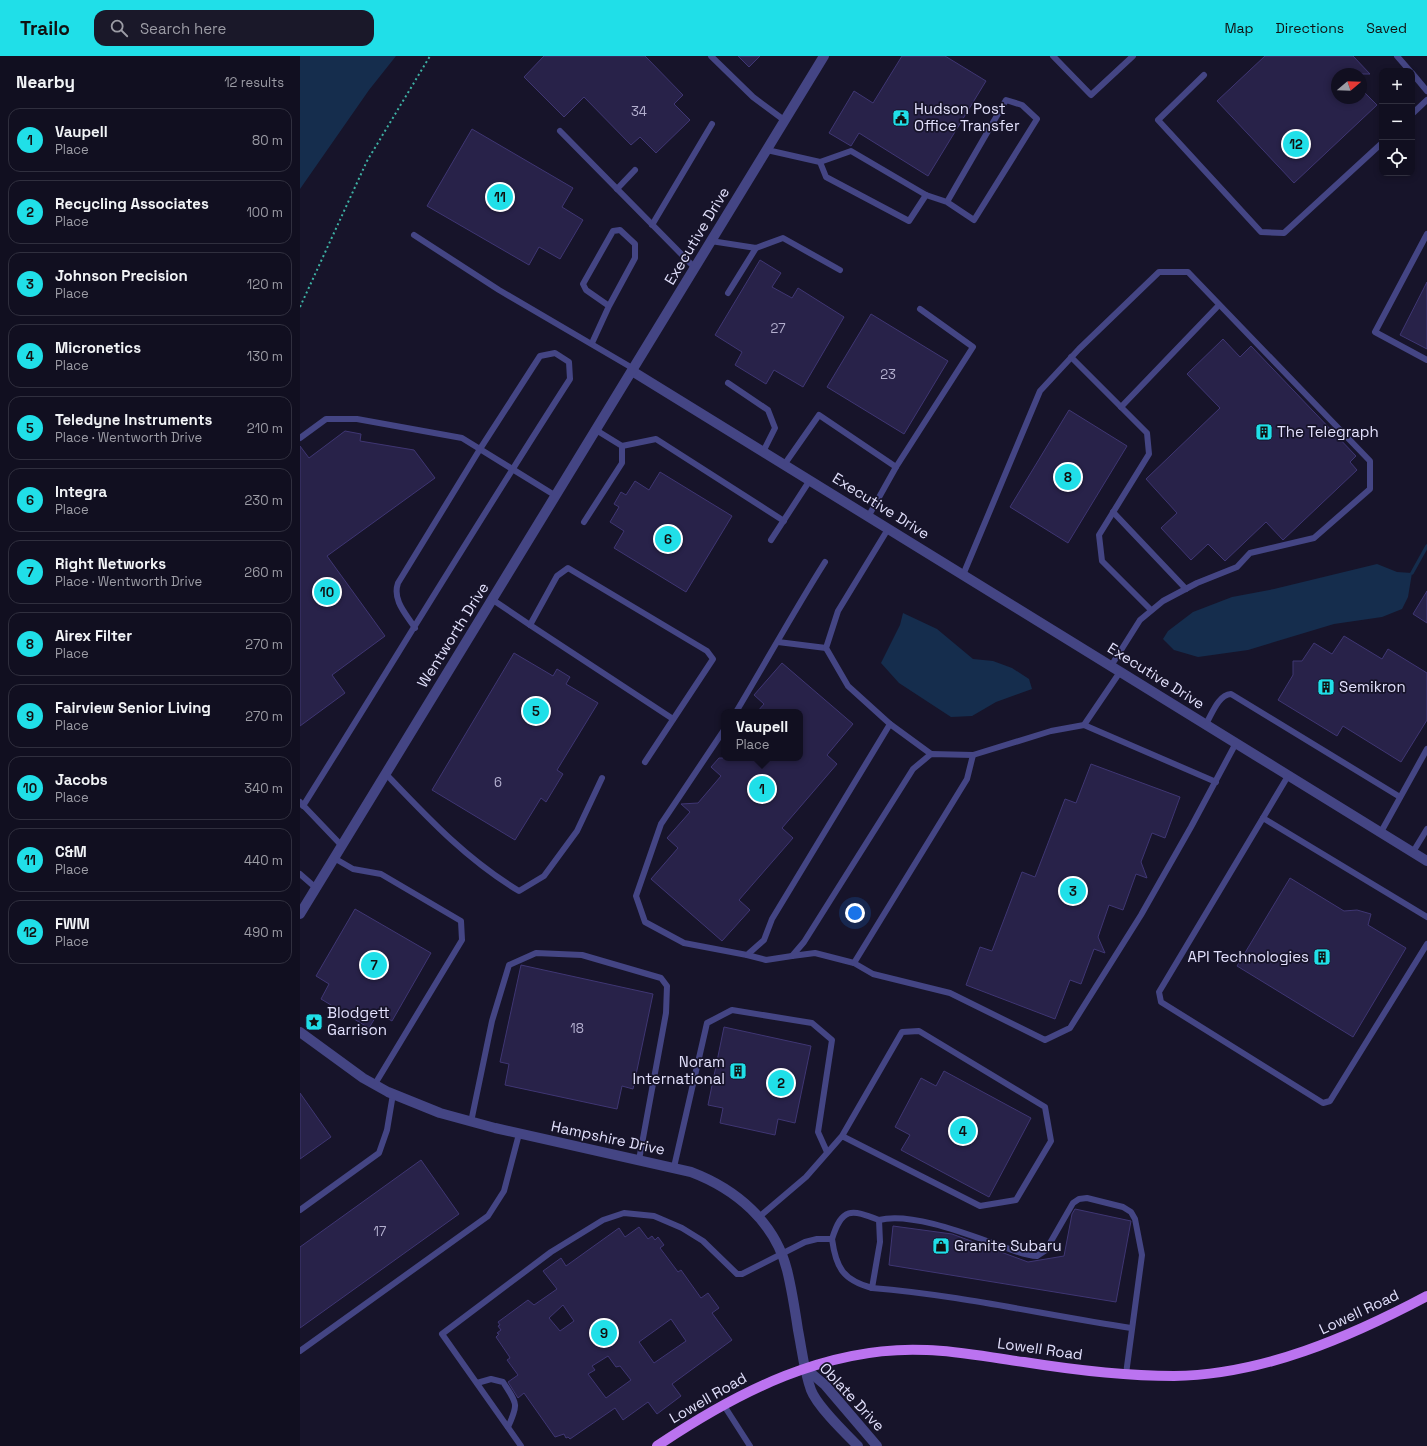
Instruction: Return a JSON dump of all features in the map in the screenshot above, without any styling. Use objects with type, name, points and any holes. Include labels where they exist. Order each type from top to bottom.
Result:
[{"type":"main road","name":"Lowell Road","points":[[657,1446],[723,1404],[766,1382],[805,1368],[842,1359],[891,1350],[926,1350],[955,1352],[1087,1371],[1175,1376],[1212,1372],[1290,1356],[1350,1335],[1427,1296]]},
{"type":"street","name":"Executive Drive","points":[[824,56],[633,370],[868,517],[1427,861]]},
{"type":"street","name":"Wentworth Drive","points":[[300,914],[633,370]]},
{"type":"street","name":"Hampshire Drive","points":[[301,1034],[375,1084],[393,1094],[434,1111],[518,1134],[674,1167],[699,1175],[736,1196],[760,1217],[776,1241],[782,1255],[792,1290],[805,1368]]},
{"type":"street","name":"Oblate Drive","points":[[805,1368],[812,1392],[858,1446]]},
{"type":"street","name":"Oblate Drive","points":[[805,1368],[825,1385],[876,1446]]},
{"type":"lane","points":[[712,56],[753,97],[784,120]]},
{"type":"lane","points":[[1053,56],[1091,95],[1133,56]]},
{"type":"lane","points":[[1397,56],[1407,68]]},
{"type":"lane","points":[[1204,75],[1158,120],[1261,232],[1284,233],[1379,146]]},
{"type":"lane","points":[[1415,77],[1427,91]]},
{"type":"lane","points":[[767,150],[820,162],[850,151],[926,195],[947,202],[974,220],[1037,119],[1022,105],[1006,100],[947,202]]},
{"type":"lane","points":[[1415,111],[1427,100]]},
{"type":"lane","points":[[652,225],[712,124]]},
{"type":"lane","points":[[560,131],[695,268]]},
{"type":"lane","points":[[820,162],[826,177],[909,221],[926,195]]},
{"type":"lane","points":[[617,188],[635,170]]},
{"type":"lane","points":[[592,343],[609,306],[635,258],[635,244],[620,230],[613,231],[583,284],[586,290],[609,306]]},
{"type":"lane","points":[[1427,234],[1375,332],[1427,360]]},
{"type":"lane","points":[[414,235],[499,290],[592,343],[633,370]]},
{"type":"lane","points":[[711,241],[756,248],[782,238],[840,270]]},
{"type":"lane","points":[[728,293],[756,248]]},
{"type":"lane","points":[[963,575],[1040,391],[1072,357],[1160,272],[1188,272],[1370,461],[1370,489],[1314,538],[1250,553],[1237,567],[1186,588],[1162,601],[1140,620],[1084,725]]},
{"type":"lane","points":[[1121,407],[1219,305]]},
{"type":"lane","points":[[868,517],[896,467],[973,347],[920,310]]},
{"type":"lane","points":[[342,846],[301,804],[415,628],[512,468],[570,379],[569,362],[555,353],[540,356],[480,449],[398,583],[396,590],[398,601],[415,628]]},
{"type":"lane","points":[[1072,357],[1147,433],[1149,454],[1099,535],[1102,561],[1152,610]]},
{"type":"lane","points":[[728,383],[768,410],[775,428],[763,452]]},
{"type":"lane","points":[[784,465],[819,415],[896,467]]},
{"type":"lane","points":[[300,438],[326,419],[357,419],[462,438],[556,496]]},
{"type":"lane","points":[[596,430],[622,446],[656,439],[784,521]]},
{"type":"lane","points":[[584,522],[622,463],[622,446]]},
{"type":"lane","points":[[771,540],[810,480]]},
{"type":"lane","points":[[1113,512],[1186,588]]},
{"type":"lane","points":[[888,529],[838,611],[826,648],[848,686],[890,724],[931,754],[973,755],[1051,731],[1084,725],[1216,782]]},
{"type":"lane","points":[[738,709],[778,642],[788,621],[825,562]]},
{"type":"lane","points":[[530,625],[557,576],[568,568],[708,650],[713,659],[645,762]]},
{"type":"lane","points":[[493,600],[673,719]]},
{"type":"lane","points":[[778,642],[826,648]]},
{"type":"lane","points":[[1206,724],[1220,699],[1225,695],[1230,694],[1400,797]]},
{"type":"lane","points":[[747,954],[764,940],[772,919],[890,724]]},
{"type":"lane","points":[[721,734],[661,824],[636,896],[645,922],[684,943],[747,954],[766,960],[815,953],[854,963],[873,974],[950,993],[1044,1040],[1070,1028],[1141,915],[1216,782],[1236,743]]},
{"type":"lane","points":[[1381,832],[1427,749]]},
{"type":"lane","points":[[792,956],[804,942],[912,769],[931,754]]},
{"type":"lane","points":[[854,963],[966,779],[973,755]]},
{"type":"lane","points":[[386,774],[453,843],[496,877],[519,891],[544,876],[554,863],[577,831],[602,778]]},
{"type":"lane","points":[[1288,776],[1158,992],[1161,1002],[1323,1103],[1330,1102],[1427,944]]},
{"type":"lane","points":[[1263,818],[1427,917]]},
{"type":"lane","points":[[1413,852],[1427,829]]},
{"type":"lane","points":[[334,858],[354,869],[381,874],[461,921],[462,940],[375,1084]]},
{"type":"lane","points":[[300,874],[316,888]]},
{"type":"lane","points":[[471,1122],[492,1021],[509,965],[536,953],[582,955],[661,978],[667,986],[666,1013],[639,1160]]},
{"type":"lane","points":[[674,1167],[707,1023],[732,1010],[812,1023],[832,1040],[818,1132],[827,1152]]},
{"type":"lane","points":[[760,1217],[806,1177],[842,1136],[902,1032],[919,1031],[1045,1107],[1051,1140],[1016,1200],[980,1206],[842,1136]]},
{"type":"lane","points":[[300,1210],[379,1153],[387,1130],[393,1094]]},
{"type":"lane","points":[[300,1351],[488,1216],[504,1191],[518,1134]]},
{"type":"lane","points":[[1126,1374],[1142,1255],[1135,1219],[1130,1212],[1123,1208],[1087,1198],[1079,1199],[1073,1203],[1046,1250],[1037,1256],[1026,1255],[952,1230],[907,1218],[894,1217],[879,1220],[853,1211],[847,1213],[835,1229],[832,1239],[834,1255],[846,1278],[856,1283],[872,1288],[919,1291],[1060,1317],[1131,1328]]},
{"type":"lane","points":[[521,1446],[442,1334],[551,1252],[614,1215],[636,1213],[667,1221],[703,1241],[737,1274],[742,1274],[805,1242],[817,1239],[832,1239]]},
{"type":"lane","points":[[872,1288],[880,1242],[879,1220]]},
{"type":"lane","points":[[477,1383],[490,1380],[503,1382],[516,1401],[516,1410],[508,1428]]},
{"type":"lane","points":[[723,1404],[750,1446]]},
{"type":"path","points":[[300,307],[367,161],[430,56]]},
{"type":"water","points":[[300,56],[396,56],[369,90],[300,189]]},
{"type":"water","points":[[1377,564],[1397,572],[1412,573],[1408,597],[1402,609],[1382,617],[1334,624],[1248,650],[1198,657],[1174,650],[1163,639],[1168,631],[1193,612],[1232,597],[1274,589]]},
{"type":"water","points":[[903,613],[937,629],[973,659],[993,661],[1012,668],[1029,679],[1032,689],[996,702],[972,716],[951,717],[899,683],[881,663],[900,625]]},
{"type":"building","points":[[544,56],[645,56],[683,95],[674,104],[690,120],[656,153],[640,137],[631,145],[584,97],[564,117],[524,77]]},
{"type":"building","points":[[738,56],[760,56],[749,67]]},
{"type":"building","name":"Hudson Post Office Transfer","points":[[902,56],[945,56],[986,81],[928,176],[859,133],[851,146],[829,133],[854,91],[873,103]]},
{"type":"building","points":[[1265,56],[1353,56],[1364,68],[1331,68],[1331,104],[1367,104],[1367,95],[1377,105],[1294,183],[1217,101]]},
{"type":"building","points":[[472,129],[573,188],[562,207],[583,220],[560,259],[539,247],[529,265],[427,206]]},
{"type":"building","points":[[760,260],[781,273],[772,287],[792,298],[798,288],[844,317],[803,387],[774,370],[766,384],[735,365],[742,352],[715,335]]},
{"type":"building","points":[[1427,282],[1427,349],[1400,335]]},
{"type":"building","points":[[871,314],[948,361],[904,434],[827,387]]},
{"type":"building","name":"The Telegraph","points":[[1223,339],[1240,357],[1251,346],[1356,456],[1350,462],[1357,470],[1283,540],[1266,522],[1225,561],[1208,544],[1191,560],[1161,528],[1177,513],[1146,479],[1220,408],[1187,374]]},
{"type":"building","points":[[1069,410],[1127,446],[1068,543],[1010,507]]},
{"type":"building","points":[[345,431],[361,434],[360,441],[414,450],[435,478],[327,556],[385,636],[332,675],[345,693],[300,726],[300,446],[309,458]]},
{"type":"building","points":[[660,472],[732,516],[686,592],[614,548],[624,531],[610,522],[619,507],[614,504],[621,492],[626,495],[635,481],[649,490]]},
{"type":"building","points":[[1427,591],[1427,623],[1413,614]]},
{"type":"building","points":[[1344,636],[1382,659],[1388,649],[1427,673],[1427,720],[1401,762],[1343,726],[1337,736],[1278,700],[1293,675],[1293,661],[1302,661],[1314,643],[1332,654]]},
{"type":"building","points":[[514,653],[553,676],[557,669],[570,677],[566,684],[598,703],[557,770],[563,774],[546,802],[541,798],[515,840],[432,790]]},
{"type":"building","points":[[782,663],[853,724],[827,755],[837,764],[782,828],[793,838],[739,900],[750,910],[722,941],[651,879],[678,848],[667,838],[690,812],[681,804],[698,803],[721,776],[711,767],[719,758],[721,758],[721,761],[803,761],[803,709],[760,709],[764,704],[754,695]]},
{"type":"building","points":[[1091,764],[1180,797],[1165,838],[1152,833],[1141,862],[1147,878],[1136,874],[1123,910],[1109,905],[1098,937],[1105,953],[1094,949],[1081,984],[1070,980],[1055,1019],[966,985],[980,947],[992,951],[1022,872],[1035,877],[1065,799],[1076,803]]},
{"type":"building","name":"API Technologies","points":[[1290,878],[1344,911],[1357,910],[1371,914],[1368,925],[1406,948],[1353,1037],[1237,966]]},
{"type":"building","points":[[355,909],[431,953],[392,1021],[378,1013],[369,1028],[321,999],[329,984],[316,976]]},
{"type":"building","points":[[521,965],[653,994],[633,1089],[622,1086],[617,1109],[505,1085],[509,1064],[500,1062]]},
{"type":"building","points":[[724,1027],[811,1046],[795,1123],[778,1119],[775,1135],[720,1123],[723,1108],[708,1105]]},
{"type":"building","points":[[944,1071],[1031,1118],[989,1197],[901,1150],[910,1135],[895,1127],[921,1078],[936,1086]]},
{"type":"building","points":[[300,1093],[331,1137],[300,1159]]},
{"type":"building","points":[[421,1160],[459,1214],[300,1328],[300,1247]]},
{"type":"building","name":"Granite Subaru","points":[[1075,1209],[1131,1221],[1116,1302],[889,1265],[893,1226],[952,1234],[1028,1262],[1064,1256],[1072,1214]]},
{"type":"building","points":[[639,1227],[648,1239],[652,1236],[655,1240],[658,1237],[664,1245],[660,1248],[678,1272],[681,1270],[701,1298],[708,1293],[719,1308],[712,1313],[732,1340],[672,1384],[681,1396],[657,1414],[648,1402],[623,1420],[615,1408],[570,1439],[568,1437],[566,1438],[564,1434],[555,1437],[524,1393],[518,1398],[508,1382],[518,1375],[507,1360],[510,1358],[496,1337],[499,1334],[497,1333],[501,1330],[498,1326],[500,1325],[498,1322],[528,1300],[534,1305],[557,1289],[543,1271],[561,1258],[566,1266],[619,1228],[625,1237]],"holes":[[[563,1305],[574,1321],[560,1331],[549,1318]],[[671,1319],[686,1341],[654,1363],[639,1342]],[[608,1356],[616,1367],[620,1366],[631,1380],[606,1398],[588,1374],[595,1370],[592,1366]]]},
{"type":"waterway","points":[[1412,573],[1427,546]]},
{"type":"place","name":"Hudson Post Office Transfer","points":[[901,118]]},
{"type":"place","name":"FWM","points":[[1296,144]]},
{"type":"place","name":"C&M","points":[[500,197]]},
{"type":"place","name":"The Telegraph","points":[[1264,432]]},
{"type":"place","name":"Airex Filter","points":[[1068,477]]},
{"type":"place","name":"Integra","points":[[668,539]]},
{"type":"place","name":"Jacobs","points":[[327,592]]},
{"type":"place","name":"Semikron","points":[[1326,687]]},
{"type":"place","name":"Teledyne Instruments","points":[[536,711]]},
{"type":"place","name":"Vaupell","points":[[762,789]]},
{"type":"place","name":"Johnson Precision","points":[[1073,891]]},
{"type":"place","name":"API Technologies","points":[[1322,957]]},
{"type":"place","name":"Right Networks","points":[[374,965]]},
{"type":"place","name":"Blodgett Garrison","points":[[314,1022]]},
{"type":"place","name":"Noram International","points":[[738,1071]]},
{"type":"place","name":"Recycling Associates","points":[[781,1083]]},
{"type":"place","name":"Micronetics","points":[[963,1131]]},
{"type":"place","name":"Granite Subaru","points":[[941,1246]]},
{"type":"place","name":"Fairview Senior Living","points":[[604,1333]]}]
